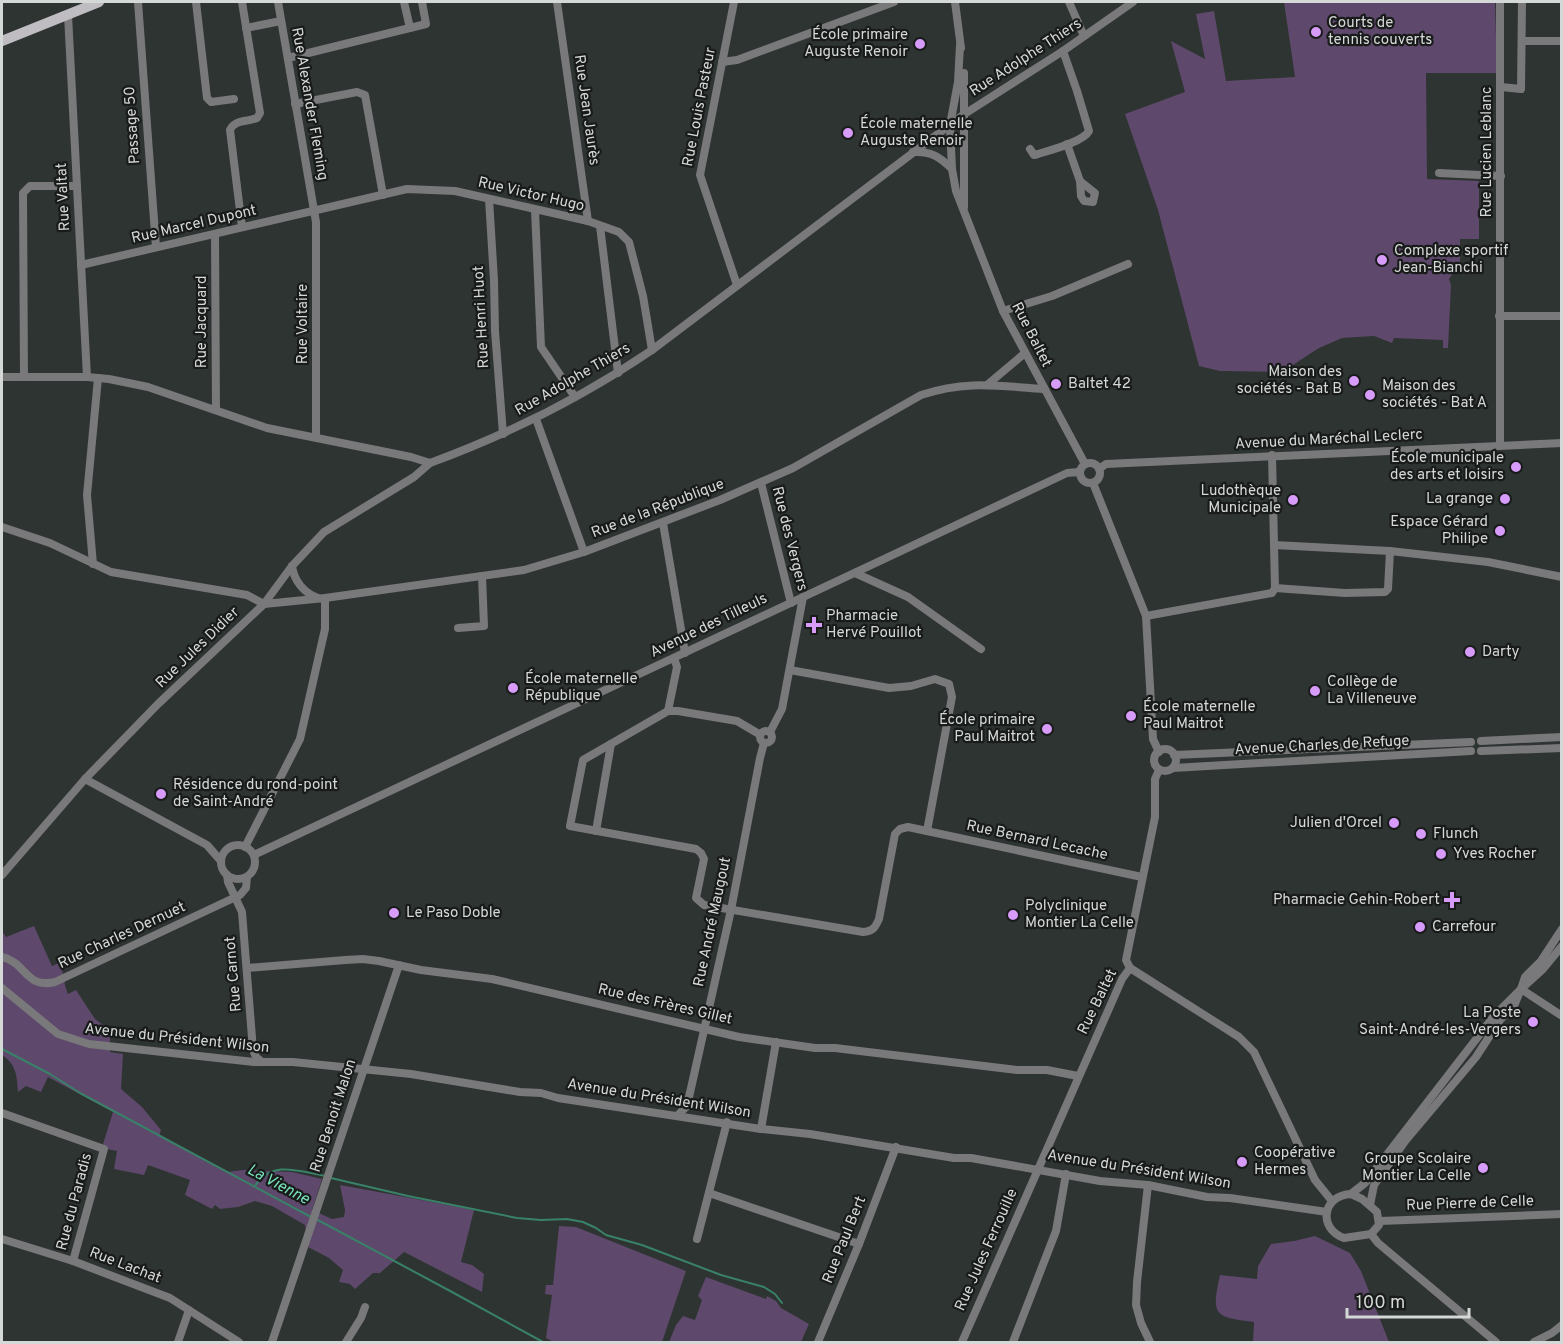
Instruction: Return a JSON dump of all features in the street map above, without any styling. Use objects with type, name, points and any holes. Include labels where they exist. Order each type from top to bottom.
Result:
[{"type":"main road","points":[[2,41],[99,2]]},
{"type":"street","name":"Passage 50","points":[[138,2],[156,247]]},
{"type":"street","points":[[196,2],[207,98],[212,102],[234,99]]},
{"type":"street","points":[[242,2],[260,113],[257,118],[232,125],[230,130],[242,227]]},
{"type":"street","name":"Rue Alexander Fleming","points":[[278,2],[314,210]]},
{"type":"street","points":[[404,2],[410,28]]},
{"type":"street","points":[[288,58],[426,24],[422,2]]},
{"type":"street","name":"Rue Jean Jaurès","points":[[557,2],[588,221]]},
{"type":"street","name":"Rue Louis Pasteur","points":[[734,2],[700,174],[737,285]]},
{"type":"street","points":[[722,62],[737,60],[894,2]]},
{"type":"street","points":[[955,2],[960,45]]},
{"type":"street","points":[[1069,2],[1084,36]]},
{"type":"street","name":"Rue Adolphe Thiers","points":[[430,463],[536,419],[618,373],[652,350],[963,115],[1063,51],[1133,2]]},
{"type":"street","name":"Rue Lucien Leblanc","points":[[1500,2],[1500,446]]},
{"type":"street","points":[[1501,87],[1521,89],[1522,2]]},
{"type":"street","name":"Rue Valtat","points":[[68,15],[87,377]]},
{"type":"street","points":[[246,28],[281,21]]},
{"type":"street","points":[[1522,41],[1562,41]]},
{"type":"street","name":"Rue Baltet","points":[[960,45],[964,79],[964,214]]},
{"type":"street","name":"Rue Baltet","points":[[960,45],[958,82],[950,125],[952,169],[956,191],[1003,311],[1082,468]]},
{"type":"street","points":[[1030,149],[1034,155],[1038,154],[1087,136],[1089,131],[1063,51]]},
{"type":"street","points":[[295,104],[357,92],[365,94],[383,195]]},
{"type":"street","points":[[1067,144],[1080,182]]},
{"type":"street","points":[[913,152],[924,151],[935,154],[952,169]]},
{"type":"street","points":[[1438,173],[1501,176]]},
{"type":"street","points":[[24,377],[23,194],[30,186],[77,186]]},
{"type":"street","name":"Rue Victor Hugo","points":[[314,210],[407,189],[430,189],[455,191],[588,221],[619,232],[629,242],[643,297],[652,350]]},
{"type":"street","name":"Rue Henri Huot","points":[[489,199],[503,434]]},
{"type":"street","name":"Rue Marcel Dupont","points":[[81,265],[314,210]]},
{"type":"street","name":"Rue Voltaire","points":[[314,210],[316,222],[316,437]]},
{"type":"street","points":[[535,210],[541,347],[575,397]]},
{"type":"street","points":[[600,226],[618,373]]},
{"type":"street","name":"Rue Jacquard","points":[[215,234],[216,410]]},
{"type":"street","points":[[1003,311],[1052,296],[1128,264]]},
{"type":"street","points":[[1499,316],[1562,316]]},
{"type":"street","points":[[987,385],[1025,353]]},
{"type":"street","points":[[2,377],[87,377],[148,387],[267,428],[411,457],[430,463]]},
{"type":"street","points":[[93,564],[87,495],[98,378]]},
{"type":"street","name":"Rue de la République","points":[[264,604],[524,570],[584,552],[663,523],[760,483],[793,468],[921,395],[940,388],[969,384],[1044,389]]},
{"type":"street","points":[[536,419],[584,552]]},
{"type":"street","name":"Avenue du Maréchal Leclerc","points":[[1082,468],[1094,464],[1102,466],[1272,455],[1562,443]]},
{"type":"street","points":[[1146,616],[1272,593],[1275,588],[1272,455]]},
{"type":"street","name":"Rue Jules Didier","points":[[2,875],[86,779],[159,703],[264,604],[292,566],[324,532],[414,477],[430,463]]},
{"type":"street","points":[[1093,483],[1100,476],[1102,466]]},
{"type":"street","points":[[1082,468],[1083,481],[1093,483]]},
{"type":"street","name":"Avenue des Tilleuls","points":[[254,855],[308,831],[339,813],[399,785],[436,771],[474,750],[1082,468]]},
{"type":"street","name":"Rue des Vergers","points":[[760,483],[791,603]]},
{"type":"street","points":[[1093,483],[1146,616],[1153,739],[1159,752]]},
{"type":"street","points":[[663,523],[685,653]]},
{"type":"street","points":[[2,527],[50,543],[111,572],[246,595],[264,604]]},
{"type":"street","points":[[1274,545],[1390,551],[1488,562],[1562,577]]},
{"type":"street","points":[[1275,588],[1345,593],[1385,592],[1388,589],[1390,551]]},
{"type":"street","points":[[245,847],[300,739],[325,629],[321,598],[306,591],[294,577],[292,566]]},
{"type":"street","points":[[855,573],[908,597],[981,649]]},
{"type":"street","points":[[458,628],[484,626],[482,576]]},
{"type":"street","points":[[759,734],[760,741],[764,743],[771,740],[770,732],[782,709],[803,597]]},
{"type":"street","points":[[668,711],[677,667],[674,658]]},
{"type":"street","points":[[790,670],[889,688],[911,686],[935,679],[949,684],[951,697],[927,831]]},
{"type":"street","points":[[731,910],[704,905],[696,898],[704,859],[696,849],[570,826],[583,760],[668,711],[737,722],[759,734]]},
{"type":"street","points":[[759,734],[764,730],[770,732]]},
{"type":"street","name":"Avenue Charles de Refuge","points":[[1173,768],[1476,746],[1562,737]]},
{"type":"street","name":"Rue André Maugout","points":[[687,1106],[731,910],[764,743]]},
{"type":"street","points":[[596,831],[611,744]]},
{"type":"street","name":"Avenue Charles de Refuge","points":[[1174,755],[1476,746],[1562,748]]},
{"type":"street","points":[[1166,750],[1174,755],[1176,762],[1173,768],[1167,771],[1159,770],[1154,761],[1159,752],[1166,750]]},
{"type":"street","name":"Rue Baltet","points":[[1038,1168],[1122,979],[1130,968],[1126,960],[1155,817],[1155,779],[1159,770]]},
{"type":"street","points":[[86,779],[207,845],[221,861]]},
{"type":"street","name":"Rue Bernard Lecache","points":[[731,910],[863,932],[871,931],[876,927],[879,919],[895,834],[900,829],[908,827],[1142,877]]},
{"type":"street","points":[[207,845],[245,847],[254,855],[255,868],[247,877],[239,880],[227,875],[222,869],[221,861],[224,853],[230,847]]},
{"type":"street","name":"Rue Carnot","points":[[227,875],[242,912],[253,1050]]},
{"type":"street","points":[[236,898],[244,892],[247,877]]},
{"type":"street","name":"Rue Charles Dernuet","points":[[2,957],[12,961],[35,982],[44,985],[55,982],[236,898]]},
{"type":"street","points":[[1370,1205],[1374,1185],[1407,1140],[1476,1057],[1500,1020],[1517,1001],[1525,977],[1541,961],[1562,929]]},
{"type":"street","points":[[1351,1194],[1365,1183],[1494,1016],[1546,966],[1562,946]]},
{"type":"street","name":"Rue des Frères Gillet","points":[[247,968],[363,959],[422,970],[492,979],[739,1037],[815,1048],[836,1048],[938,1059],[1017,1070],[1047,1070],[1078,1076]]},
{"type":"street","name":"Rue Benoit Malon","points":[[272,1342],[399,965]]},
{"type":"street","points":[[1130,968],[1239,1037],[1254,1052],[1315,1180],[1332,1201]]},
{"type":"street","name":"Avenue du Président Wilson","points":[[2,988],[53,1031],[69,1039],[89,1044],[246,1061],[299,1063],[428,1076],[761,1129],[810,1134],[930,1154],[1038,1168],[1100,1181],[1148,1185],[1207,1197],[1230,1198],[1327,1212]]},
{"type":"street","points":[[1521,989],[1562,1016]]},
{"type":"street","points":[[761,1129],[776,1042]]},
{"type":"street","points":[[246,1061],[253,1054],[253,1050]]},
{"type":"street","points":[[253,1050],[256,1057],[263,1062]]},
{"type":"street","points":[[677,1116],[687,1106],[694,1118]]},
{"type":"street","name":"Rue du Paradis","points":[[2,1113],[104,1149],[73,1261]]},
{"type":"street","points":[[697,1239],[727,1122]]},
{"type":"street","name":"Rue Paul Bert","points":[[818,1342],[896,1147]]},
{"type":"street","name":"Rue Jules Ferrouille","points":[[962,1342],[1038,1168]]},
{"type":"street","points":[[1013,1342],[1056,1231],[1066,1174]]},
{"type":"street","points":[[1148,1185],[1136,1305],[1150,1342]]},
{"type":"street","points":[[709,1193],[859,1244]]},
{"type":"street","points":[[1351,1194],[1377,1212],[1380,1221],[1377,1229],[1371,1234],[1348,1238],[1339,1236],[1334,1233],[1328,1223],[1327,1212],[1332,1201],[1351,1194]]},
{"type":"street","name":"Rue Pierre de Celle","points":[[1380,1221],[1562,1214]]},
{"type":"street","points":[[1371,1234],[1378,1243],[1496,1342]]},
{"type":"street","name":"Rue Lachat","points":[[2,1239],[73,1261],[170,1298],[239,1342]]},
{"type":"street","points":[[346,1342],[365,1307]]},
{"type":"street","points":[[178,1342],[189,1310]]},
{"type":"street","points":[[1534,1342],[1552,1333],[1562,1324]]},
{"type":"shaded area","points":[[1284,2],[1495,2],[1497,73],[1426,73],[1427,179],[1479,181],[1479,239],[1460,239],[1460,262],[1449,279],[1451,285],[1448,348],[1443,348],[1443,340],[1394,338],[1392,343],[1374,336],[1342,338],[1319,348],[1282,372],[1220,371],[1199,366],[1158,210],[1125,114],[1185,92],[1171,41],[1205,59],[1196,14],[1214,11],[1226,81],[1295,77]]},
{"type":"shaded area","points":[[34,926],[52,966],[59,963],[68,994],[76,990],[95,1019],[110,1030],[110,1052],[123,1054],[121,1089],[142,1107],[161,1130],[159,1136],[227,1172],[243,1170],[292,1172],[322,1179],[312,1210],[332,1219],[344,1217],[345,1210],[340,1185],[474,1210],[461,1262],[472,1265],[484,1274],[482,1292],[404,1252],[380,1273],[373,1273],[355,1289],[350,1284],[339,1282],[343,1270],[329,1258],[308,1247],[305,1225],[272,1206],[255,1201],[238,1207],[220,1209],[215,1205],[212,1209],[185,1195],[190,1180],[148,1165],[144,1175],[114,1169],[117,1151],[107,1149],[103,1144],[113,1112],[48,1077],[41,1092],[26,1086],[18,1092],[15,1071],[2,1055],[2,931],[6,937]]},
{"type":"shaded area","points":[[559,1226],[576,1227],[686,1271],[662,1342],[554,1342],[546,1338],[552,1295],[545,1294],[546,1285],[553,1285]]},
{"type":"shaded area","points":[[1315,1236],[1350,1253],[1361,1271],[1389,1342],[1253,1342],[1254,1322],[1223,1316],[1219,1312],[1216,1299],[1220,1275],[1257,1279],[1258,1266],[1271,1244]]},
{"type":"shaded area","points":[[706,1277],[766,1299],[767,1296],[776,1301],[781,1308],[809,1324],[801,1342],[669,1342],[676,1325],[683,1316],[695,1320],[702,1300],[698,1296]]},
{"type":"waterway","name":"La Vienne","points":[[2,1049],[311,1217]]},
{"type":"waterway","points":[[255,1186],[270,1172],[279,1170],[297,1170],[326,1176]]},
{"type":"waterway","points":[[331,1178],[517,1218],[567,1219],[583,1222],[606,1235],[642,1245],[721,1275],[764,1287],[775,1294],[782,1303]]},
{"type":"waterway","name":"La Vienne","points":[[316,1219],[543,1342]]},
{"type":"place","name":"Courts de tennis couverts","points":[[1316,32]]},
{"type":"place","name":"École primaire Auguste Renoir","points":[[920,44]]},
{"type":"place","name":"École maternelle Auguste Renoir","points":[[848,133]]},
{"type":"place","name":"Complexe sportif Jean-Bianchi","points":[[1382,260]]},
{"type":"place","name":"Maison des sociétés - Bat B","points":[[1354,381]]},
{"type":"place","name":"Baltet 42","points":[[1056,384]]},
{"type":"place","name":"Maison des sociétés - Bat A","points":[[1370,395]]},
{"type":"place","name":"École municipale des arts et loisirs","points":[[1516,467]]},
{"type":"place","name":"La grange","points":[[1505,499]]},
{"type":"place","name":"Ludothèque Municipale","points":[[1293,500]]},
{"type":"place","name":"Espace Gérard Philipe","points":[[1500,531]]},
{"type":"place","name":"Pharmacie Hervé Pouillot","points":[[814,625]]},
{"type":"place","name":"Darty","points":[[1470,652]]},
{"type":"place","name":"École maternelle République","points":[[513,688]]},
{"type":"place","name":"Collège de La Villeneuve","points":[[1315,691]]},
{"type":"place","name":"École maternelle Paul Maitrot","points":[[1131,716]]},
{"type":"place","name":"École primaire Paul Maitrot","points":[[1047,729]]},
{"type":"place","name":"Résidence du rond-point de Saint-André","points":[[161,794]]},
{"type":"place","name":"Julien d'Orcel","points":[[1394,823]]},
{"type":"place","name":"Flunch","points":[[1421,834]]},
{"type":"place","name":"Yves Rocher","points":[[1441,854]]},
{"type":"place","name":"Pharmacie Gehin-Robert","points":[[1452,900]]},
{"type":"place","name":"Le Paso Doble","points":[[394,913]]},
{"type":"place","name":"Polyclinique Montier La Celle","points":[[1013,915]]},
{"type":"place","name":"Carrefour","points":[[1420,927]]},
{"type":"place","name":"La Poste Saint-André-les-Vergers","points":[[1533,1022]]},
{"type":"place","name":"Coopérative Hermes","points":[[1242,1162]]},
{"type":"place","name":"Groupe Scolaire Montier La Celle","points":[[1483,1168]]}]
